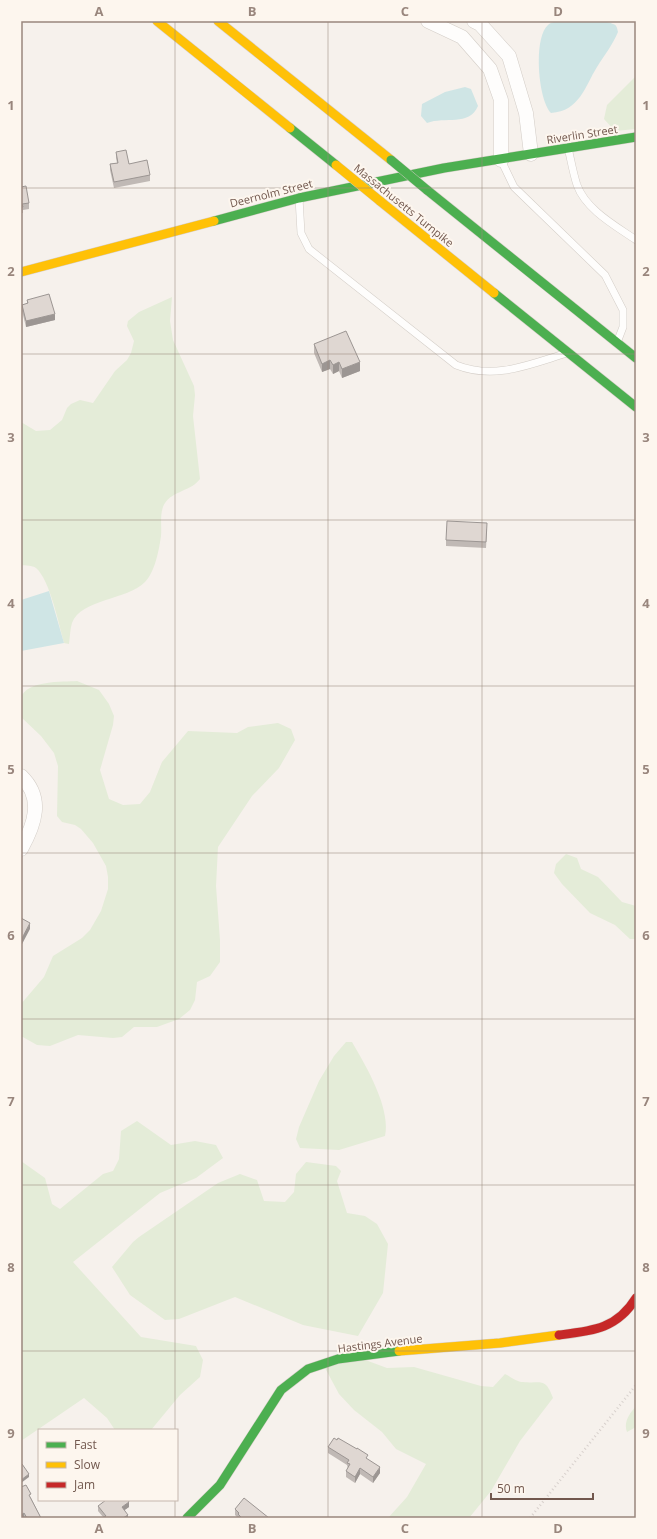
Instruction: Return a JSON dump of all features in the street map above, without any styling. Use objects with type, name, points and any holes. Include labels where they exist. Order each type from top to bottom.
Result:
[{"type":"main road","name":"Massachusetts Turnpike","points":[[157,21],[636,407]]},
{"type":"main road","points":[[218,21],[636,358]]},
{"type":"main road","name":"Riverlin Street","points":[[531,154],[636,137]]},
{"type":"main road","name":"Deernolm Street","points":[[21,272],[299,198],[444,168],[531,154]]},
{"type":"main road","name":"Hastings Avenue","points":[[187,1518],[220,1485],[282,1390],[308,1369],[338,1359],[376,1353],[500,1343],[593,1331],[604,1328],[615,1322],[632,1306],[636,1298]]},
{"type":"street","points":[[428,21],[462,37],[490,69],[501,100],[501,160]]},
{"type":"street","points":[[474,21],[480,24],[509,56],[526,113],[531,154]]},
{"type":"street","points":[[21,776],[32,790],[36,810],[33,828],[21,849]]},
{"type":"lane","points":[[568,148],[577,186],[583,196],[603,217],[636,240]]},
{"type":"lane","points":[[501,160],[514,186],[605,275],[623,310],[623,327],[616,342]]},
{"type":"lane","points":[[299,198],[301,233],[309,249],[456,365],[475,371],[495,373],[568,353]]},
{"type":"path","points":[[530,1518],[636,1384]]},
{"type":"green space","points":[[636,76],[636,129],[615,131],[604,119],[607,105]]},
{"type":"green space","points":[[172,297],[170,321],[173,340],[194,386],[195,395],[193,416],[200,479],[192,486],[168,499],[165,503],[161,515],[161,536],[158,554],[154,567],[145,582],[127,593],[94,604],[77,615],[70,630],[69,644],[64,643],[46,582],[36,568],[21,565],[21,422],[36,431],[50,430],[62,420],[67,408],[71,404],[80,400],[93,403],[115,371],[127,360],[131,353],[134,341],[127,326],[128,321],[139,312]]},
{"type":"green space","points":[[77,681],[99,690],[109,704],[114,716],[113,725],[100,770],[109,799],[123,805],[140,804],[150,792],[162,762],[188,731],[237,733],[248,727],[278,723],[291,729],[295,740],[279,768],[252,796],[218,847],[216,886],[220,962],[210,976],[197,982],[195,1000],[190,1010],[179,1019],[157,1027],[134,1027],[122,1037],[113,1038],[78,1035],[50,1046],[37,1045],[21,1036],[21,1004],[44,977],[53,956],[82,938],[90,930],[101,911],[108,889],[108,877],[106,866],[93,843],[81,829],[75,825],[62,822],[57,816],[58,766],[54,753],[41,736],[21,717],[20,702],[24,692],[37,685],[54,682]]},
{"type":"green space","points":[[566,854],[577,858],[581,869],[598,877],[622,902],[636,906],[636,939],[630,939],[615,925],[590,913],[562,884],[554,873],[556,864]]},
{"type":"green space","points":[[346,1042],[352,1042],[370,1075],[381,1100],[386,1125],[385,1136],[339,1150],[300,1148],[296,1139],[299,1127],[319,1081],[334,1056]]},
{"type":"green space","points":[[137,1121],[171,1145],[195,1141],[216,1145],[223,1158],[196,1178],[160,1193],[73,1262],[141,1337],[196,1346],[203,1360],[200,1377],[180,1395],[152,1429],[114,1429],[107,1418],[84,1398],[21,1441],[21,1161],[45,1178],[52,1204],[60,1209],[103,1174],[113,1171],[119,1159],[121,1131]]},
{"type":"green space","points":[[306,1162],[336,1166],[341,1171],[337,1181],[347,1213],[365,1216],[377,1224],[388,1244],[383,1293],[358,1336],[303,1325],[235,1297],[179,1319],[165,1320],[130,1295],[112,1267],[139,1237],[218,1183],[240,1174],[257,1180],[264,1201],[285,1202],[294,1192],[296,1174]]},
{"type":"green space","points":[[360,1358],[387,1368],[414,1367],[481,1386],[493,1387],[505,1374],[521,1382],[539,1382],[545,1384],[553,1398],[520,1441],[491,1491],[469,1518],[388,1518],[407,1497],[426,1464],[396,1449],[382,1432],[354,1410],[339,1394],[324,1366]]},
{"type":"green space","points":[[636,1406],[636,1427],[627,1432],[626,1425],[629,1415]]},
{"type":"shaded area","points":[[594,20],[608,22],[617,27],[618,32],[585,89],[575,103],[569,108],[551,113],[543,96],[540,83],[540,42],[543,32],[548,25],[559,21]]},
{"type":"shaded area","points":[[465,87],[471,89],[478,106],[469,117],[427,123],[421,116],[422,104],[445,92]]},
{"type":"shaded area","points":[[49,591],[64,643],[21,651],[21,600]]},
{"type":"building","points":[[126,150],[129,164],[147,160],[150,175],[114,182],[110,164],[118,163],[116,152]]},
{"type":"building","points":[[26,186],[29,203],[22,204],[23,207],[21,207],[21,187]]},
{"type":"building","points":[[49,294],[55,314],[26,321],[22,305],[28,303],[27,300]]},
{"type":"building","points":[[346,331],[360,362],[342,369],[339,362],[333,365],[330,360],[322,364],[314,344]]},
{"type":"building","points":[[447,521],[487,523],[486,542],[446,540]]},
{"type":"building","points":[[21,918],[30,923],[21,940]]},
{"type":"building","points":[[334,1438],[337,1440],[338,1438],[357,1448],[368,1455],[366,1458],[380,1467],[373,1477],[360,1468],[355,1477],[346,1471],[350,1464],[347,1463],[349,1460],[328,1447]]},
{"type":"building","points":[[22,1464],[29,1474],[21,1480],[21,1465]]},
{"type":"building","points":[[26,1485],[31,1494],[29,1495],[41,1518],[27,1518],[24,1513],[21,1515],[21,1487]]},
{"type":"building","points":[[244,1498],[269,1518],[242,1518],[235,1509]]},
{"type":"building","points":[[105,1501],[128,1501],[122,1507],[128,1515],[123,1518],[102,1518],[106,1516],[98,1506]]},
{"type":"traffic: fast","points":[[290,128],[336,165]]},
{"type":"traffic: fast","points":[[214,221],[299,198],[444,168],[636,137]]},
{"type":"traffic: fast","points":[[391,160],[427,190]]},
{"type":"traffic: fast","points":[[427,190],[636,358]]},
{"type":"traffic: fast","points":[[494,293],[636,407]]},
{"type":"traffic: fast","points":[[187,1518],[220,1485],[281,1390],[308,1369],[338,1359],[399,1351]]},
{"type":"traffic: slow","points":[[157,21],[290,128]]},
{"type":"traffic: slow","points":[[218,21],[391,160]]},
{"type":"traffic: slow","points":[[336,165],[380,201]]},
{"type":"traffic: slow","points":[[380,201],[494,293]]},
{"type":"traffic: slow","points":[[21,272],[214,221]]},
{"type":"traffic: slow","points":[[399,1351],[500,1343],[559,1335]]},
{"type":"traffic: jam","points":[[559,1335],[603,1327],[621,1316],[636,1298]]}]
